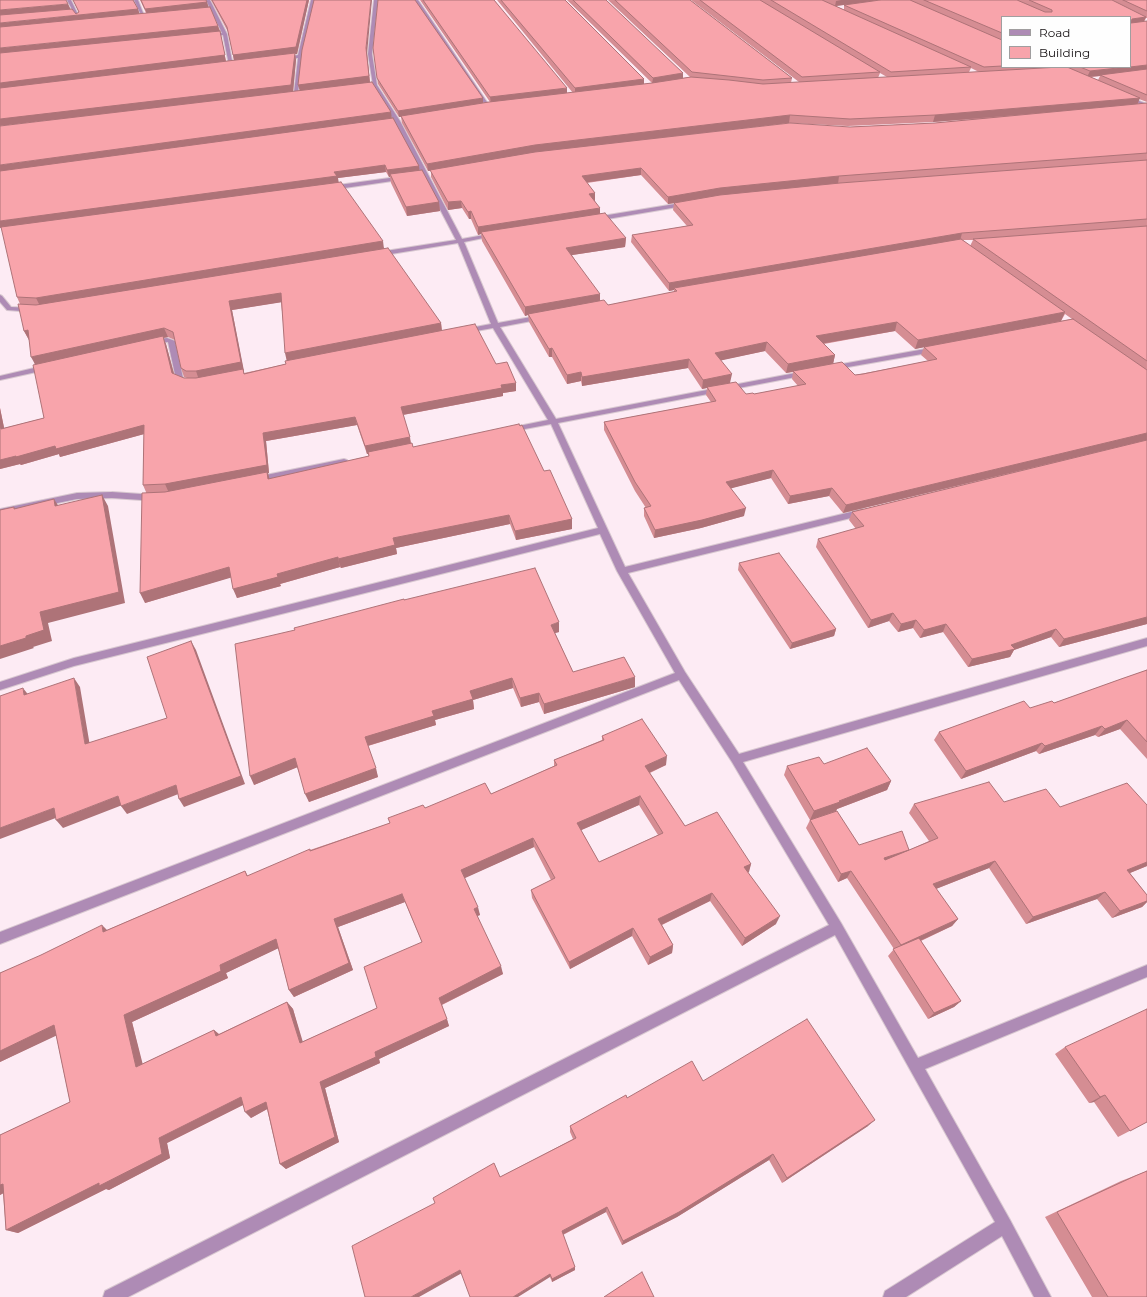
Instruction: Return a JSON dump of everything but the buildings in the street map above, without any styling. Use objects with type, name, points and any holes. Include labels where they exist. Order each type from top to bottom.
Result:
[{"type":"street","points":[[69,0],[82,24]]},
{"type":"street","points":[[136,0],[144,17]]},
{"type":"street","points":[[208,0],[225,34],[231,65]]},
{"type":"street","points":[[296,93],[300,56],[314,0]]},
{"type":"street","points":[[376,0],[370,54],[371,85],[397,121],[460,241],[495,325],[553,421],[622,571],[681,675],[736,759],[837,927],[1005,1224],[1043,1297]]},
{"type":"street","points":[[416,0],[489,107]]},
{"type":"street","points":[[207,10],[214,10]]},
{"type":"street","points":[[69,13],[76,12]]},
{"type":"street","points":[[136,18],[152,16]]},
{"type":"street","points":[[75,24],[90,23]]},
{"type":"street","points":[[202,36],[225,34]]},
{"type":"street","points":[[277,59],[300,56]]},
{"type":"street","points":[[223,66],[239,64]]},
{"type":"street","points":[[288,94],[304,92]]},
{"type":"street","points":[[1120,95],[1147,107]]},
{"type":"street","points":[[481,108],[497,106]]},
{"type":"street","points":[[1139,108],[1147,107]]},
{"type":"street","points":[[323,189],[409,177]]},
{"type":"street","points":[[585,221],[695,203]]},
{"type":"street","points":[[373,255],[499,235]]},
{"type":"street","points":[[0,296],[9,310],[40,310]]},
{"type":"street","points":[[456,333],[549,316]]},
{"type":"street","points":[[145,344],[166,340],[171,342],[180,379],[188,383],[193,383]]},
{"type":"street","points":[[498,432],[945,347]]},
{"type":"street","points":[[0,378],[54,365]]},
{"type":"street","points":[[248,481],[349,461]]},
{"type":"street","points":[[0,512],[77,496],[112,495],[141,498],[162,497]]},
{"type":"street","points":[[622,571],[869,510]]},
{"type":"street","points":[[0,686],[74,662],[603,530]]},
{"type":"street","points":[[736,759],[1147,642]]},
{"type":"street","points":[[0,938],[681,675]]},
{"type":"street","points":[[111,1297],[837,927]]},
{"type":"street","points":[[915,1066],[1147,971]]},
{"type":"street","points":[[891,1297],[1005,1224]]}]
